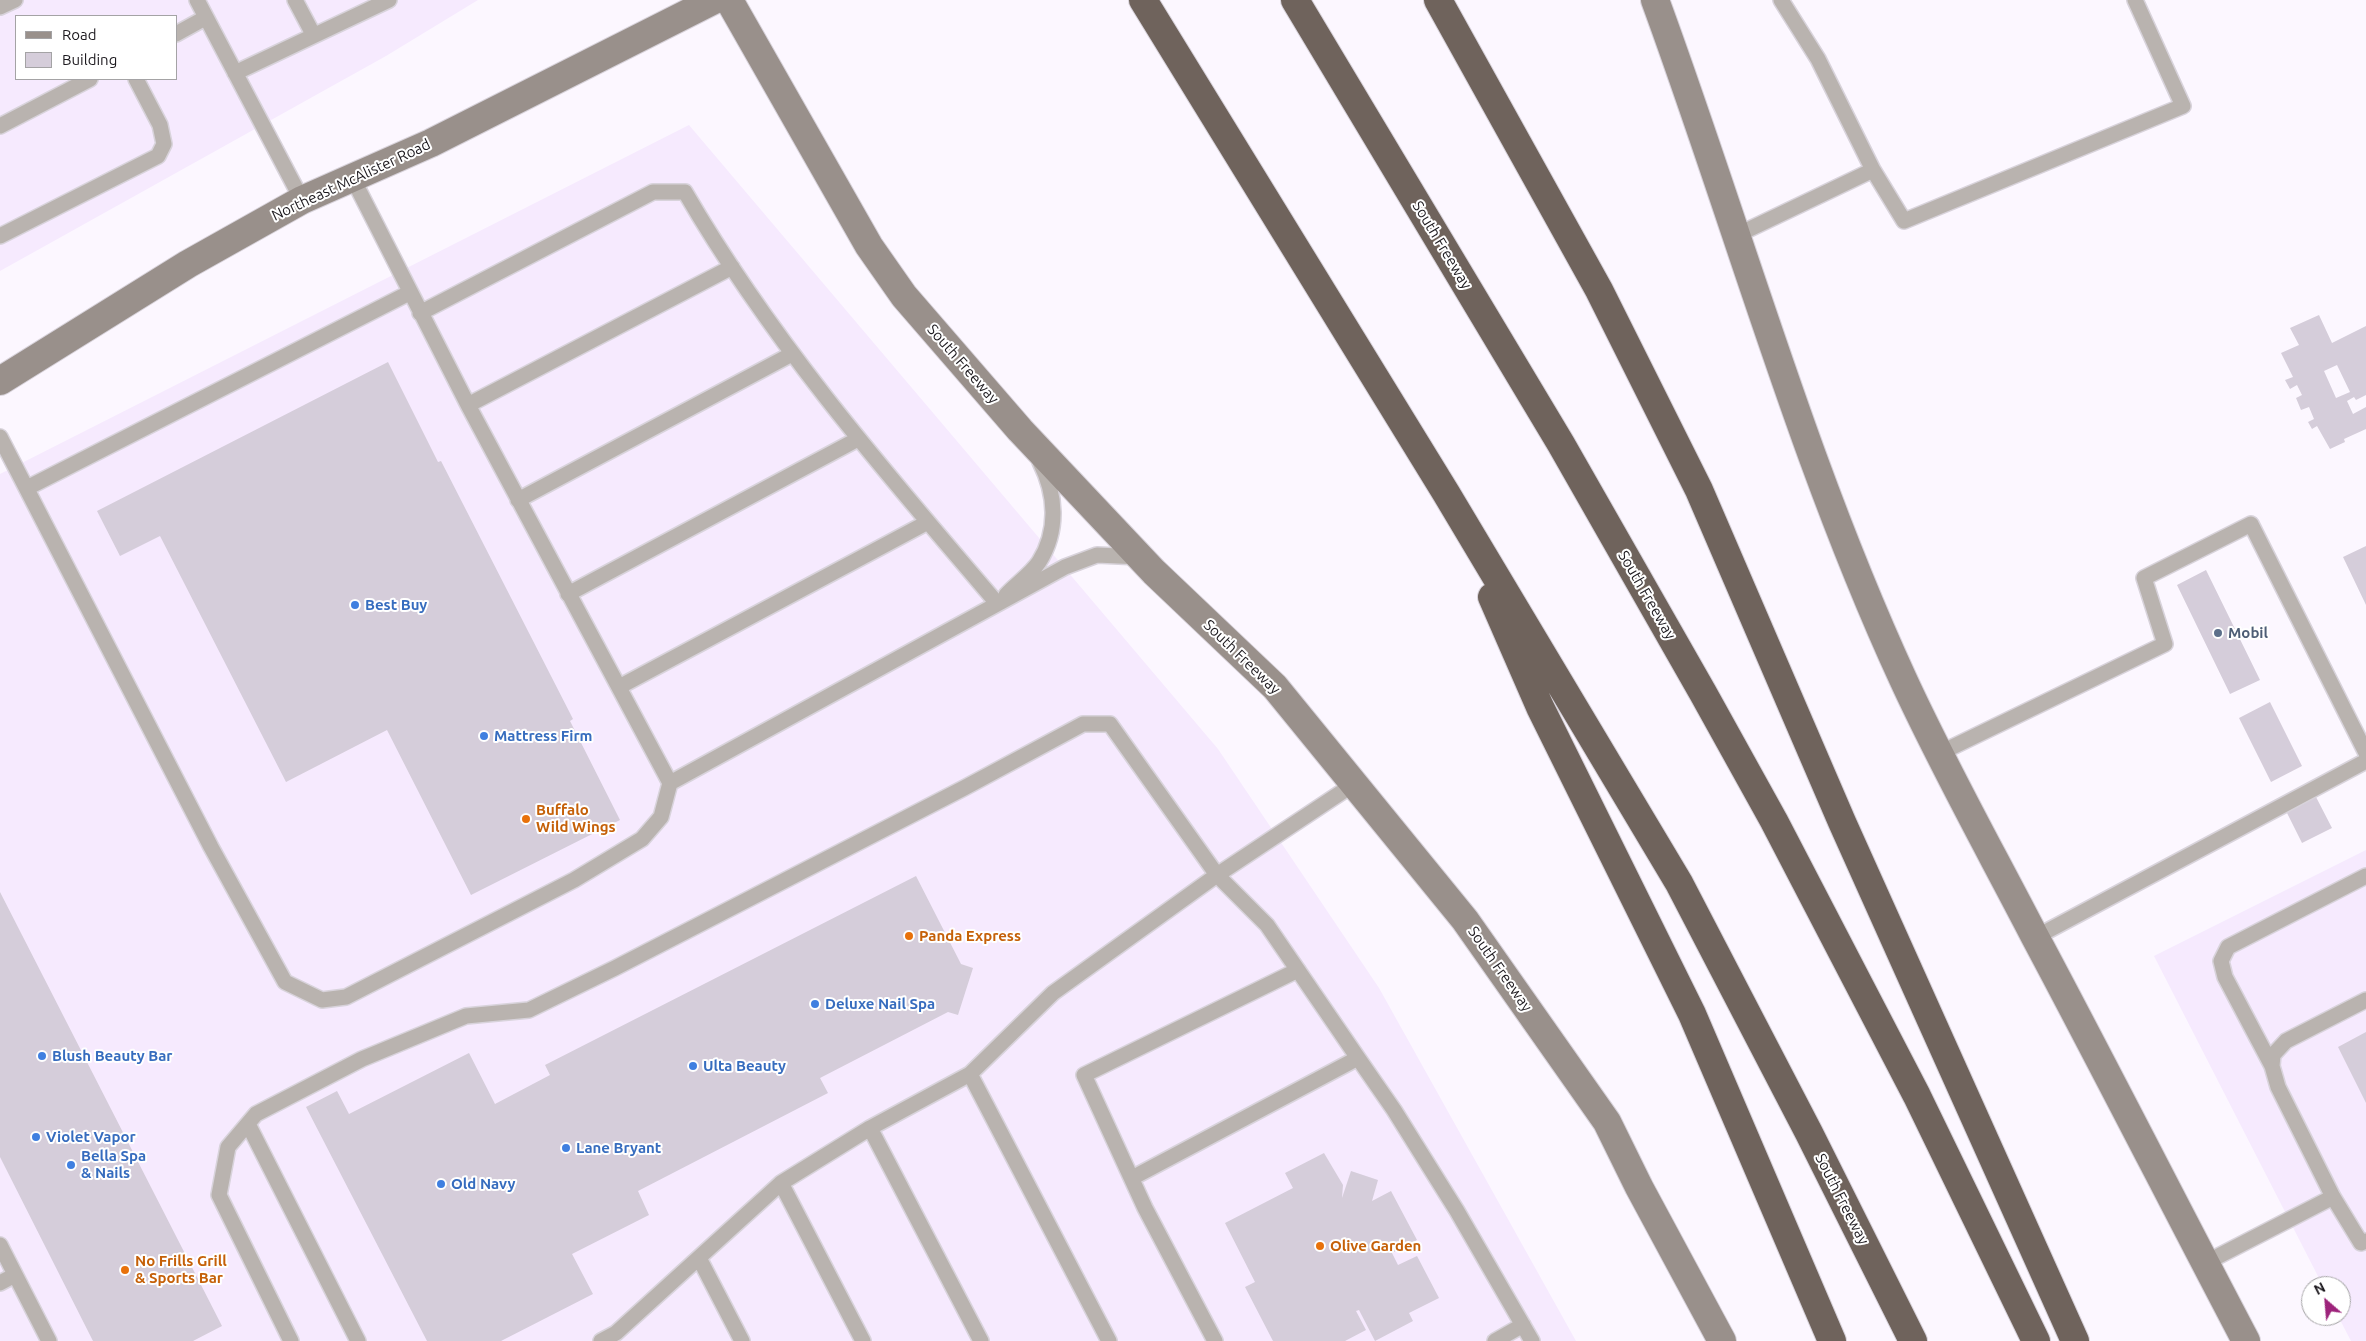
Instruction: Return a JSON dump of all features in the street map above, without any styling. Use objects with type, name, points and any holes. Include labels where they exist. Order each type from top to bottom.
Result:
[{"type":"highway","name":"South Freeway","points":[[1143,0],[1446,492],[1679,883],[1809,1133],[1913,1341]]},
{"type":"highway","name":"South Freeway","points":[[1295,0],[1561,444],[1718,718],[1774,821],[1917,1096],[2036,1341]]},
{"type":"highway","points":[[1438,0],[1598,290],[1698,490],[1842,822],[2074,1341]]},
{"type":"highway","points":[[1446,492],[1540,707],[1692,1014],[1832,1341]]},
{"type":"main road","name":"Northeast McAlister Road","points":[[0,381],[188,264],[302,200],[440,139],[714,0]]},
{"type":"main road","name":"South Freeway","points":[[729,0],[869,246],[910,303],[1029,439],[1140,557],[1275,687],[1465,920],[1607,1122],[1639,1188],[1722,1341]]},
{"type":"main road","points":[[1655,0],[1735,236],[1834,515],[1903,679],[2246,1341]]},
{"type":"lane","points":[[0,7],[14,0]]},
{"type":"lane","points":[[197,0],[302,200]]},
{"type":"lane","points":[[295,0],[313,34]]},
{"type":"lane","points":[[234,73],[313,34],[353,18],[389,0]]},
{"type":"lane","points":[[1781,0],[1818,60],[1873,170],[1904,221],[2183,106],[2136,0]]},
{"type":"lane","points":[[178,33],[206,18]]},
{"type":"lane","points":[[0,126],[88,80]]},
{"type":"lane","points":[[0,236],[158,156],[164,144],[160,125],[137,80]]},
{"type":"lane","points":[[1735,236],[1873,170]]},
{"type":"lane","points":[[0,437],[211,847],[285,982],[322,1000],[346,997],[574,880],[642,839],[661,817],[670,783],[468,406],[409,293],[353,179]]},
{"type":"lane","points":[[420,313],[652,192],[685,192],[732,267],[792,354],[858,439],[997,603]]},
{"type":"lane","points":[[468,406],[732,267]]},
{"type":"lane","points":[[27,488],[409,293]]},
{"type":"lane","points":[[518,500],[792,354]]},
{"type":"lane","points":[[568,594],[858,439]]},
{"type":"lane","points":[[997,603],[1038,562],[1054,527],[1054,502],[1047,476],[1029,439]]},
{"type":"lane","points":[[618,687],[928,522]]},
{"type":"lane","points":[[1940,753],[2165,644],[2144,578],[2251,524],[2366,753]]},
{"type":"lane","points":[[670,783],[1065,567],[1097,554],[1140,557]]},
{"type":"lane","points":[[291,1341],[218,1196],[228,1147],[256,1114],[362,1060],[466,1016],[529,1010],[624,964],[964,788],[1083,724],[1110,724],[1217,875],[1267,925],[1394,1110],[1457,1211],[1532,1341]]},
{"type":"lane","points":[[2036,938],[2366,761]]},
{"type":"lane","points":[[601,1341],[618,1337],[699,1258],[781,1183],[870,1128],[970,1074],[1053,992],[1217,875],[1354,784]]},
{"type":"lane","points":[[2364,1246],[2333,1197],[2278,1087],[2272,1066],[2225,977],[2221,961],[2228,947],[2366,876]]},
{"type":"lane","points":[[1215,1341],[1132,1178],[1084,1076],[1298,970]]},
{"type":"lane","points":[[2272,1066],[2273,1055],[2286,1041],[2366,1000]]},
{"type":"lane","points":[[1132,1178],[1358,1058]]},
{"type":"lane","points":[[970,1074],[1109,1341]]},
{"type":"lane","points":[[248,1124],[358,1341]]},
{"type":"lane","points":[[870,1128],[981,1341]]},
{"type":"lane","points":[[781,1183],[863,1341]]},
{"type":"lane","points":[[2205,1263],[2333,1197]]},
{"type":"lane","points":[[0,1245],[49,1341]]},
{"type":"lane","points":[[699,1258],[742,1341]]},
{"type":"lane","points":[[0,1283],[16,1274]]},
{"type":"lane","points":[[1495,1341],[1523,1325]]},
{"type":"shaded area","points":[[0,0],[478,0],[386,56],[0,271]]},
{"type":"shaded area","points":[[689,125],[1218,749],[1379,988],[1576,1341],[0,1341],[0,474]]},
{"type":"shaded area","points":[[2366,850],[2366,1341],[2351,1341],[2343,1326],[2351,1326],[2351,1276],[2318,1276],[2154,956]]},
{"type":"building","points":[[2319,315],[2332,343],[2366,326],[2366,395],[2356,400],[2354,397],[2347,401],[2353,414],[2366,407],[2366,429],[2344,439],[2345,442],[2330,449],[2317,426],[2312,429],[2308,422],[2314,419],[2309,407],[2301,410],[2296,398],[2302,395],[2297,385],[2290,389],[2285,380],[2293,377],[2281,353],[2299,345],[2290,328]],"holes":[[[2337,365],[2350,392],[2336,398],[2324,371]]]},
{"type":"building","name":"Best Buy","points":[[388,362],[438,462],[441,461],[573,719],[570,721],[620,820],[471,895],[387,730],[286,782],[160,536],[120,556],[97,511]]},
{"type":"building","points":[[2366,546],[2366,605],[2343,557]]},
{"type":"building","name":"Mobil","points":[[2206,570],[2260,680],[2230,694],[2177,585]]},
{"type":"building","points":[[2270,702],[2302,766],[2271,782],[2239,718]]},
{"type":"building","points":[[2316,797],[2332,828],[2302,843],[2286,811]]},
{"type":"building","points":[[916,876],[961,964],[973,968],[958,1015],[948,1012],[820,1078],[828,1093],[638,1191],[649,1215],[572,1254],[593,1294],[501,1341],[427,1341],[306,1107],[337,1091],[349,1114],[469,1053],[495,1104],[550,1075],[545,1065]]},
{"type":"building","points":[[0,892],[222,1326],[193,1341],[93,1341],[0,1157]]},
{"type":"building","points":[[2366,1032],[2366,1103],[2338,1047]]},
{"type":"building","name":"Olive Garden","points":[[1324,1153],[1343,1185],[1342,1198],[1351,1171],[1378,1180],[1372,1201],[1391,1191],[1417,1240],[1392,1253],[1398,1265],[1417,1256],[1439,1298],[1409,1313],[1413,1321],[1375,1341],[1359,1310],[1356,1311],[1366,1330],[1345,1341],[1273,1341],[1245,1287],[1255,1282],[1225,1223],[1293,1188],[1285,1173]]},
{"type":"place","name":"Best Buy","points":[[355,605]]},
{"type":"place","name":"Mobil","points":[[2218,633]]},
{"type":"place","name":"Mattress Firm","points":[[484,736]]},
{"type":"place","name":"Buffalo Wild Wings","points":[[526,819]]},
{"type":"place","name":"Panda Express","points":[[909,936]]},
{"type":"place","name":"Deluxe Nail Spa","points":[[815,1004]]},
{"type":"place","name":"Blush Beauty Bar","points":[[42,1056]]},
{"type":"place","name":"Ulta Beauty","points":[[693,1066]]},
{"type":"place","name":"Violet Vapor","points":[[36,1137]]},
{"type":"place","name":"Lane Bryant","points":[[566,1148]]},
{"type":"place","name":"Bella Spa & Nails","points":[[71,1165]]},
{"type":"place","name":"Old Navy","points":[[441,1184]]},
{"type":"place","name":"Olive Garden","points":[[1320,1246]]},
{"type":"place","name":"No Frills Grill & Sports Bar","points":[[125,1270]]}]
